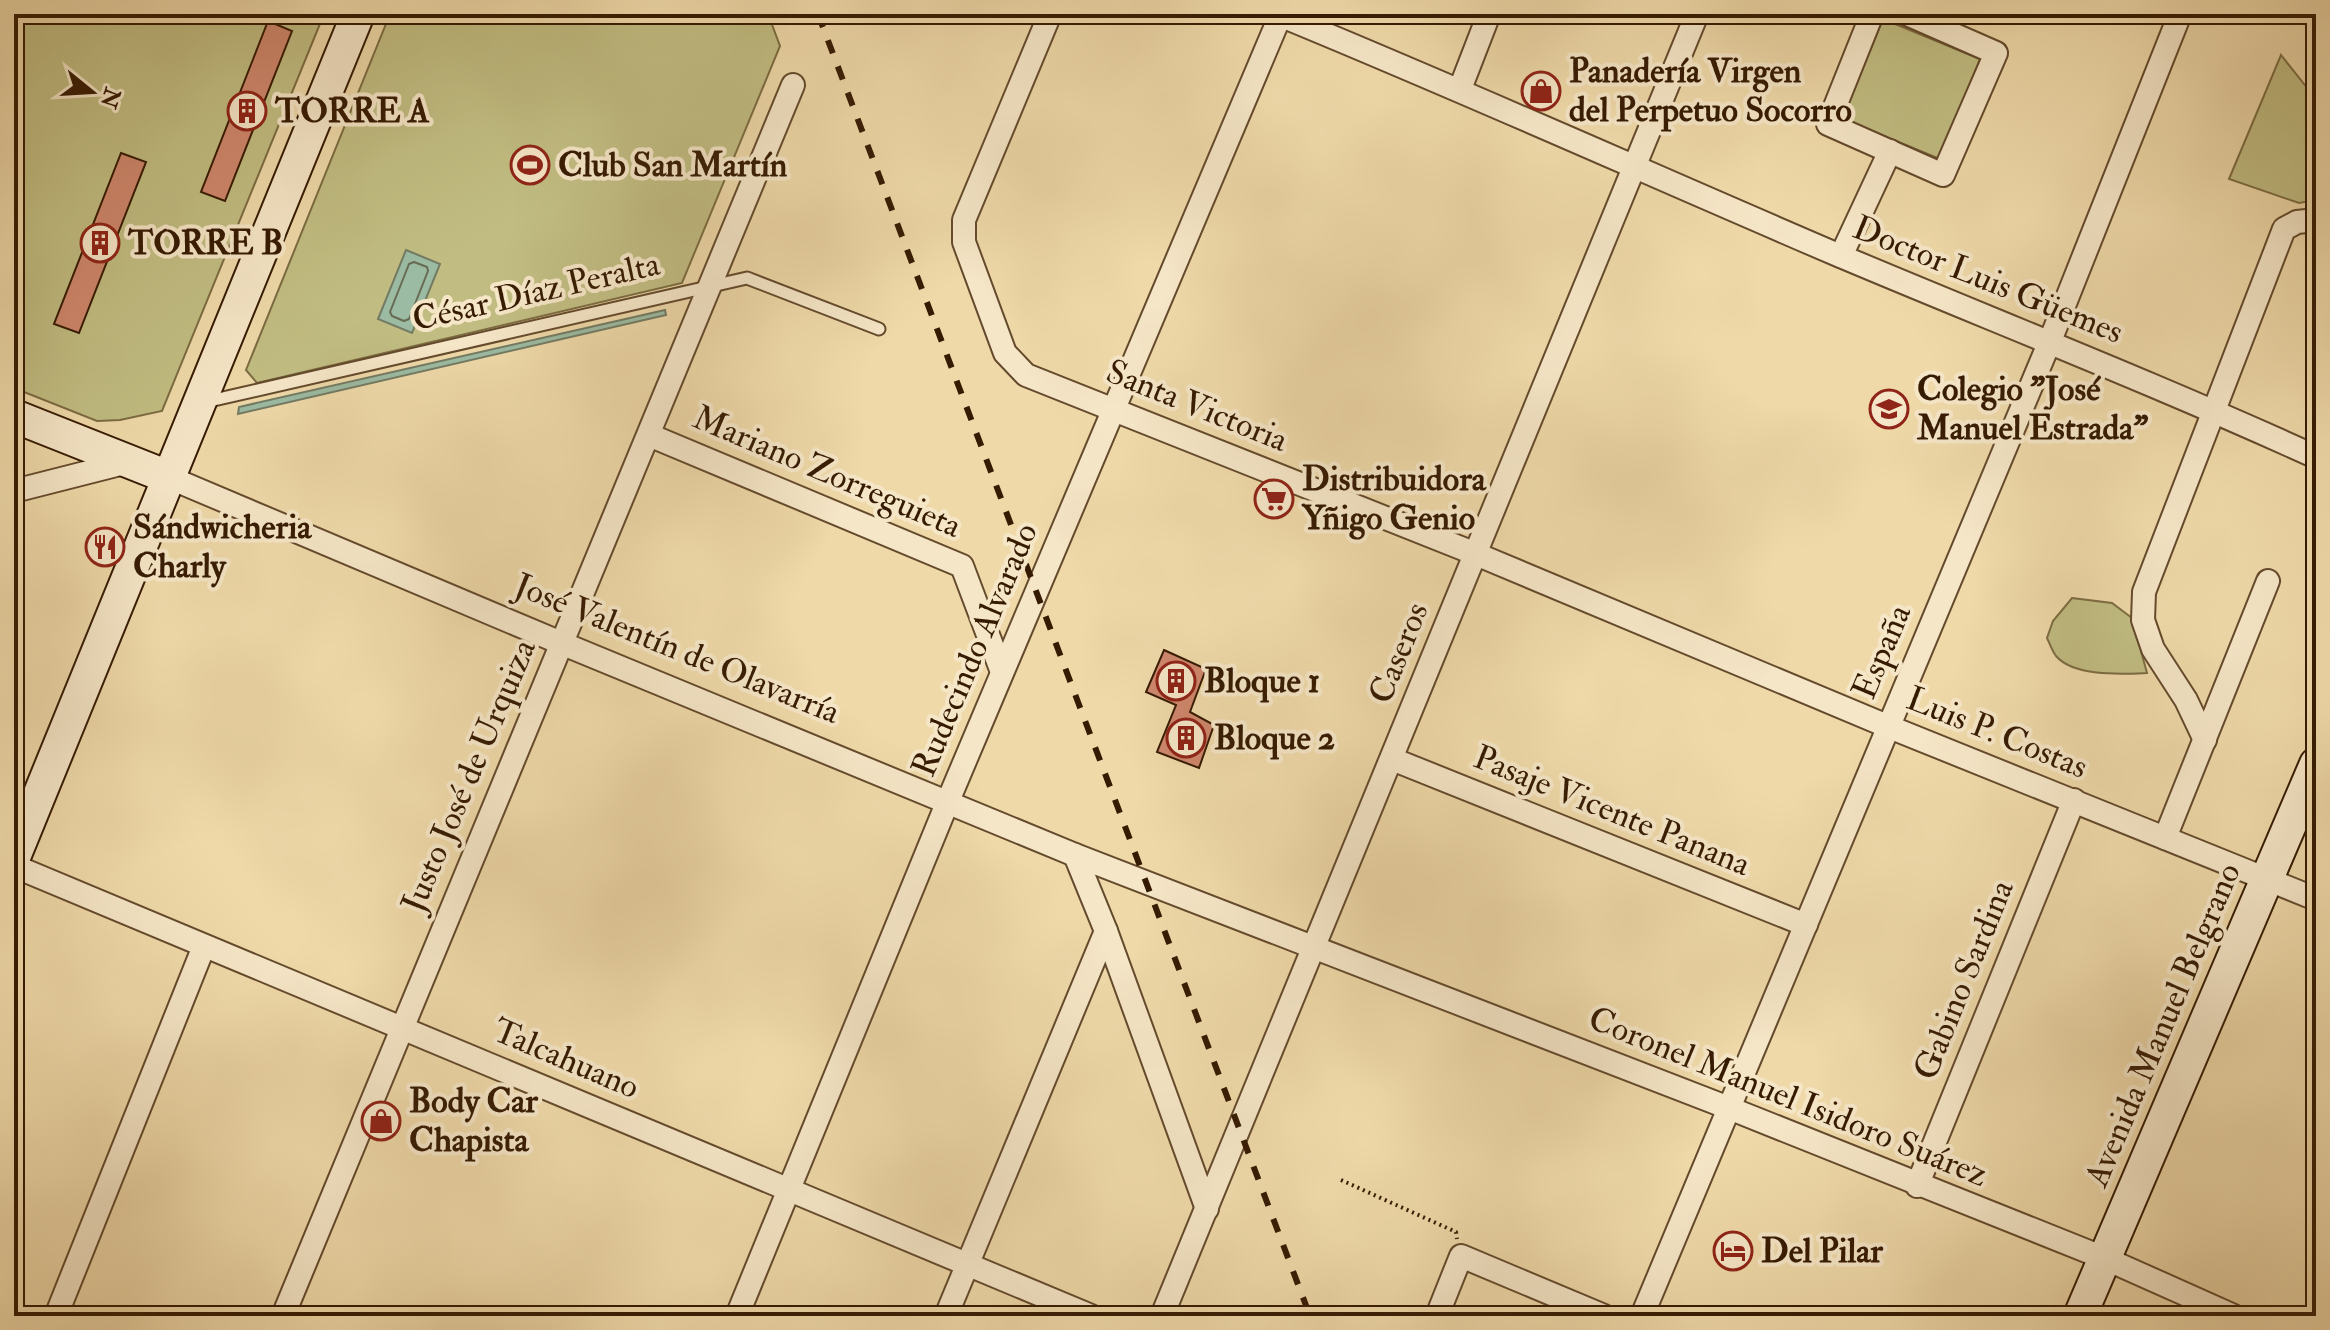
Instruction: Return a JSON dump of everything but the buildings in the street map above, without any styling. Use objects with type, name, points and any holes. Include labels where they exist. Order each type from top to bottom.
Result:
[{"type":"main road","points":[[14,857],[358,14]]},
{"type":"main road","name":"José Valentín de Olavarría","points":[[14,416],[168,477]]},
{"type":"main road","name":"Avenida Manuel Belgrano","points":[[2080,1316],[2316,764]]},
{"type":"street","name":"Santa Victoria","points":[[1050,14],[964,220],[964,242],[1005,353],[1026,375],[1476,554]]},
{"type":"street","name":"Doctor Luis Güemes","points":[[1279,14],[2316,457]]},
{"type":"street","name":"Rudecindo Alvarado","points":[[737,1316],[948,801],[1279,14]]},
{"type":"street","points":[[1460,89],[1489,14]]},
{"type":"street","name":"Caseros","points":[[1162,1316],[1697,14]]},
{"type":"street","points":[[1872,14],[1828,124],[1943,175],[1996,53],[1907,14]]},
{"type":"street","name":"España","points":[[1642,1316],[2050,341],[2180,14]]},
{"type":"street","name":"Justo José de Urquiza","points":[[283,1316],[793,85]]},
{"type":"street","points":[[1841,256],[1890,151]]},
{"type":"street","points":[[2205,740],[2186,700],[2153,649],[2143,620],[2144,592],[2284,229],[2297,222],[2316,220]]},
{"type":"street","name":"Mariano Zorreguieta","points":[[649,435],[962,566],[1002,672]]},
{"type":"street","points":[[14,491],[128,462]]},
{"type":"street","name":"José Valentín de Olavarría","points":[[168,477],[1075,855],[1314,946]]},
{"type":"street","name":"Luis P. Costas","points":[[1476,554],[1887,726],[2316,899]]},
{"type":"street","points":[[2165,838],[2268,581]]},
{"type":"street","name":"Pasaje Vicente Panana","points":[[1392,759],[1806,925]]},
{"type":"street","name":"Gabino Sardina","points":[[1917,1186],[2074,800]]},
{"type":"street","points":[[1075,855],[1106,931],[1207,1209]]},
{"type":"street","name":"Talcahuano","points":[[14,866],[1091,1316]]},
{"type":"street","points":[[946,1316],[1106,931]]},
{"type":"street","points":[[56,1316],[204,946]]},
{"type":"street","name":"Coronel Manuel Isidoro Suárez","points":[[1314,946],[2104,1258],[2234,1316]]},
{"type":"street","points":[[1437,1316],[1461,1256],[1604,1316]]},
{"type":"lane","name":"César Díaz Peralta","points":[[201,403],[747,278],[879,329]]},
{"type":"path","points":[[1341,1180],[1456,1232],[1461,1256]]},
{"type":"shaded area","points":[[14,14],[324,14],[162,411],[120,420],[97,421],[14,388]]},
{"type":"shaded area","name":"Club San Martín","points":[[390,14],[768,14],[780,46],[682,283],[257,383],[246,370]]},
{"type":"shaded area","points":[[1883,19],[1980,59],[1940,159],[1842,119]]},
{"type":"shaded area","points":[[2281,55],[2316,99],[2316,200],[2299,203],[2229,179]]},
{"type":"shaded area","points":[[2072,598],[2112,603],[2132,618],[2147,673],[2086,671],[2064,663],[2056,656],[2047,638],[2053,621]]},
{"type":"water","points":[[406,250],[440,264],[412,333],[378,319]]},
{"type":"water","points":[[665,310],[666,315],[238,414],[239,407]]},
{"type":"railway","points":[[818,14],[1310,1316]]},
{"type":"place","name":"Panadería Virgen del Perpetuo Socorro","points":[[1541,91]]},
{"type":"place","name":"TORRE A","points":[[247,111]]},
{"type":"place","name":"Club San Martín","points":[[530,165]]},
{"type":"place","name":"TORRE B","points":[[100,243]]},
{"type":"place","name":"Colegio \"José Manuel Estrada\"","points":[[1889,409]]},
{"type":"place","name":"Distribuidora Yñigo Genio","points":[[1274,499]]},
{"type":"place","name":"Sándwicheria Charly","points":[[105,547]]},
{"type":"place","name":"Bloque 1","points":[[1176,681]]},
{"type":"place","name":"Bloque 2","points":[[1186,738]]},
{"type":"place","name":"Body Car Chapista","points":[[381,1121]]},
{"type":"place","name":"Del Pilar","points":[[1733,1251]]}]
